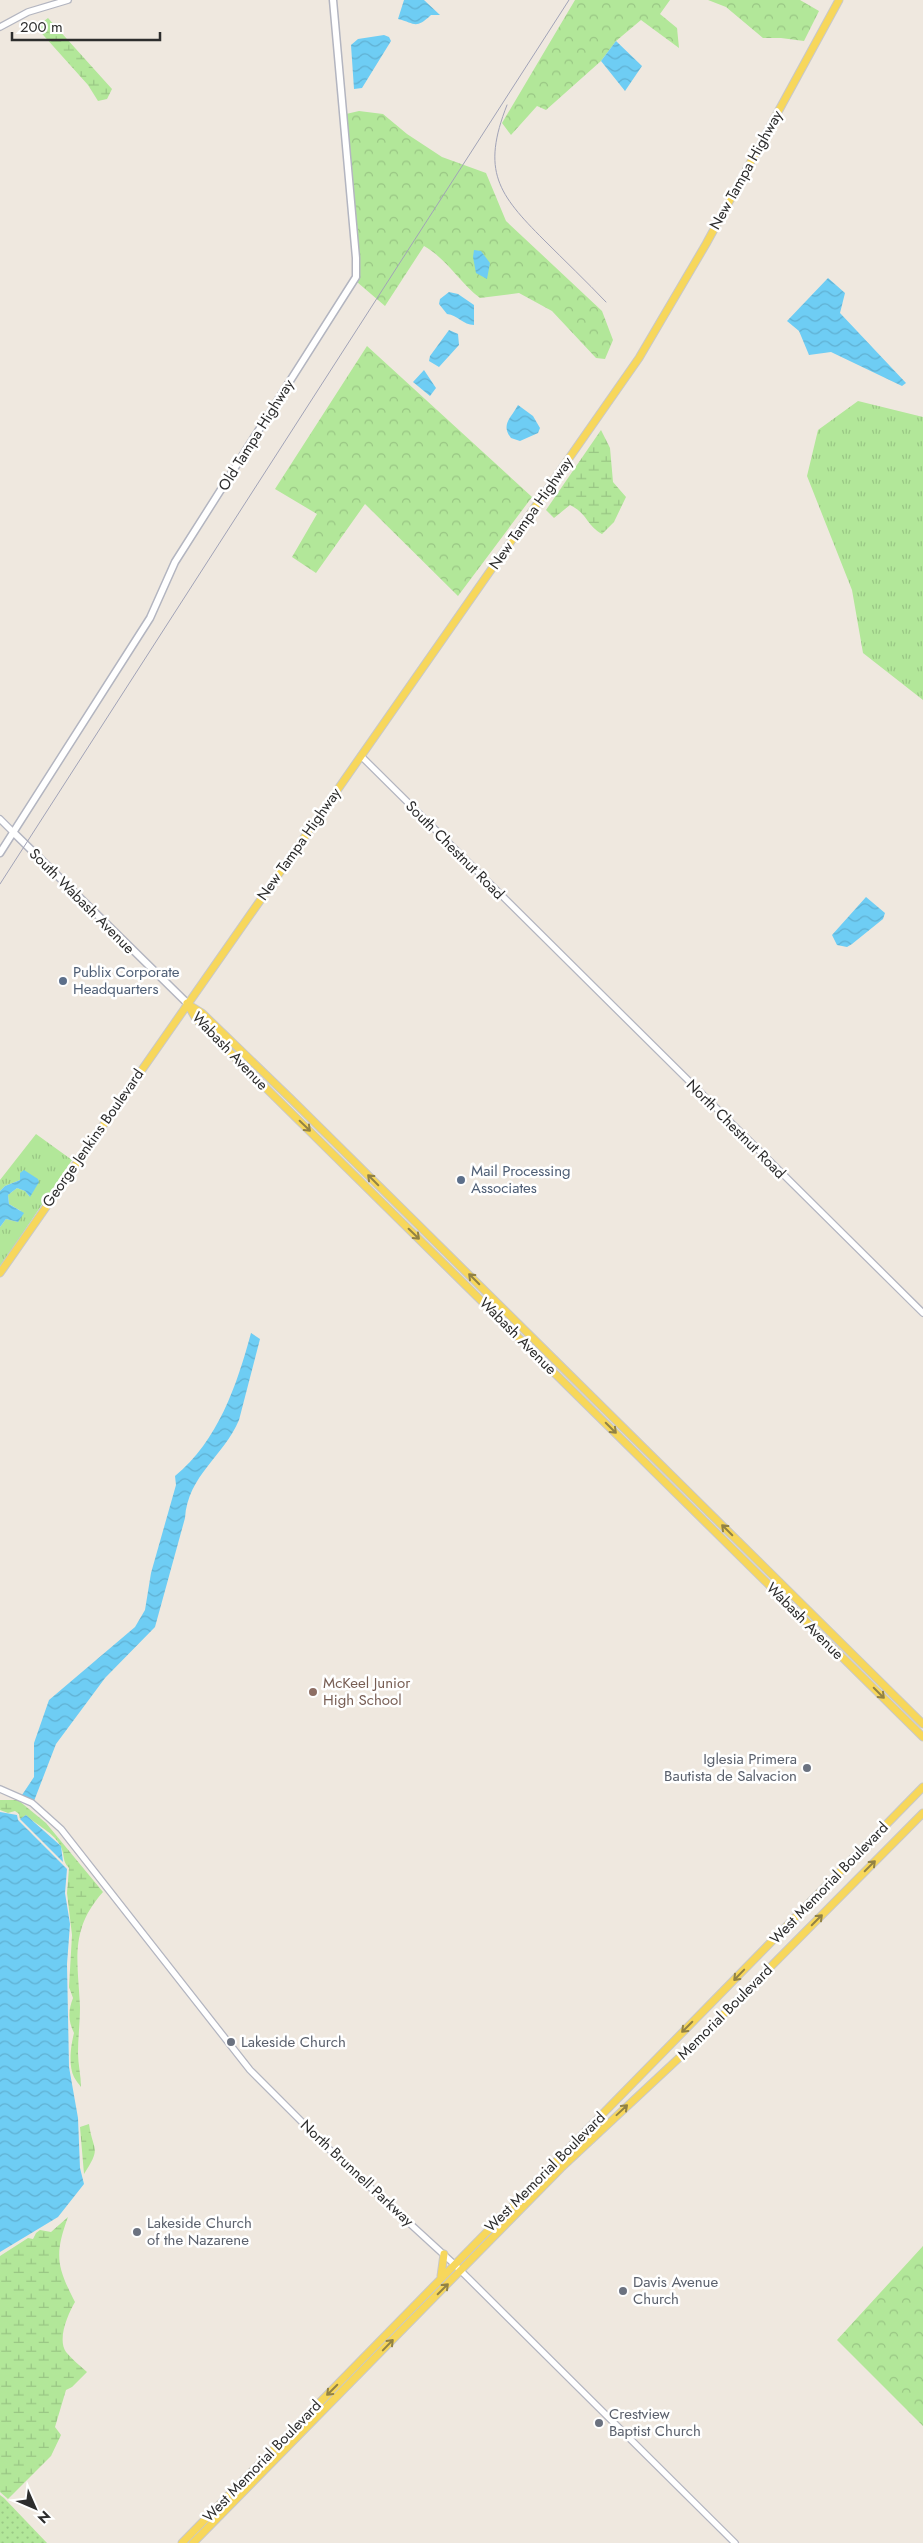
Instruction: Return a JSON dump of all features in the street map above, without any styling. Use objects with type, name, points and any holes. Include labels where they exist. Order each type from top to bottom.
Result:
[{"type":"main road","name":"Old Tampa Highway","points":[[0,853],[150,618],[175,562],[356,276],[333,0]]},
{"type":"main road","name":"New Tampa Highway","points":[[187,1003],[655,333],[839,0]]},
{"type":"main road","name":"South Wabash Avenue","points":[[13,832],[187,1003]]},
{"type":"main road","name":"Wabash Avenue","points":[[187,1003],[202,1013],[290,1099],[923,1724]]},
{"type":"main road","name":"Wabash Avenue","points":[[187,1003],[196,1019],[923,1737]]},
{"type":"main road","name":"George Jenkins Boulevard","points":[[0,1273],[187,1003]]},
{"type":"main road","points":[[284,1106],[290,1099]]},
{"type":"main road","name":"West Memorial Boulevard","points":[[182,2543],[923,1787]]},
{"type":"main road","name":"Memorial Boulevard","points":[[586,2143],[695,2043],[923,1813]]},
{"type":"main road","name":"West Memorial Boulevard","points":[[193,2543],[586,2143]]},
{"type":"main road","points":[[561,2168],[566,2151]]},
{"type":"main road","points":[[550,2179],[555,2162]]},
{"type":"main road","points":[[439,2280],[444,2268],[444,2254]]},
{"type":"main road","points":[[357,2377],[366,2355]]},
{"type":"main road","points":[[343,2391],[351,2370]]},
{"type":"main road","points":[[186,2543],[195,2529]]},
{"type":"street","points":[[0,27],[33,10],[68,0]]},
{"type":"street","name":"South Chestnut Road","points":[[361,756],[550,944]]},
{"type":"street","name":"South Wabash Avenue","points":[[0,819],[13,832]]},
{"type":"street","name":"North Chestnut Road","points":[[550,944],[923,1313]]},
{"type":"street","name":"North Brunnell Parkway","points":[[0,1789],[32,1803],[54,1821],[250,2070],[335,2156],[444,2254],[735,2543]]},
{"type":"green space","points":[[575,0],[670,0],[660,14],[677,28],[679,48],[641,20],[616,41],[601,61],[546,110],[537,106],[511,135],[502,123]]},
{"type":"green space","points":[[708,0],[800,0],[819,11],[804,41],[763,38],[726,7]]},
{"type":"green space","points":[[48,18],[112,89],[107,99],[98,101],[88,85],[36,27]]},
{"type":"green space","points":[[359,111],[383,114],[407,134],[442,157],[486,173],[506,221],[602,311],[613,340],[605,359],[596,358],[552,311],[519,293],[480,298],[440,257],[424,246],[385,306],[357,282],[358,235],[346,114]]},
{"type":"green space","points":[[367,346],[532,497],[458,596],[365,504],[316,573],[292,557],[317,514],[275,489]]},
{"type":"green space","points":[[858,401],[923,417],[923,700],[863,653],[852,590],[807,476],[818,430]]},
{"type":"green space","points":[[601,430],[610,448],[613,482],[626,497],[614,522],[602,534],[576,508],[570,505],[554,518],[546,510]]},
{"type":"green space","points":[[36,1134],[72,1160],[0,1267],[0,1227],[6,1219],[18,1222],[21,1211],[9,1204],[8,1195],[17,1188],[25,1191],[30,1197],[21,1177],[20,1180],[5,1186],[0,1191],[0,1180]]},
{"type":"green space","points":[[0,1800],[18,1800],[46,1823],[103,1892],[92,1906],[85,1920],[78,1946],[80,2007],[78,2053],[81,2087],[72,2072],[71,2061],[74,2033],[69,2016],[73,1998],[69,1987],[72,1935],[67,1893],[69,1868],[64,1861],[61,1847],[50,1833],[26,1815],[20,1819],[19,1814],[15,1811],[8,1813],[0,1810]]},
{"type":"green space","points":[[89,2124],[95,2153],[84,2174],[80,2127]]},
{"type":"green space","points":[[68,2217],[59,2251],[61,2270],[75,2302],[69,2313],[63,2340],[66,2352],[87,2372],[72,2387],[66,2390],[55,2427],[61,2435],[51,2456],[8,2499],[0,2492],[0,2256],[28,2238],[33,2239],[40,2230],[51,2232]]},
{"type":"green space","points":[[923,2246],[923,2426],[837,2340]]},
{"type":"green space","points":[[0,2495],[4,2498],[47,2543],[0,2543]]},
{"type":"water","points":[[404,0],[424,0],[440,15],[431,15],[418,24],[398,19]]},
{"type":"water","points":[[384,35],[389,37],[391,41],[362,88],[354,89],[351,45],[358,39]]},
{"type":"water","points":[[616,41],[642,66],[625,91],[601,61]]},
{"type":"water","points":[[474,250],[481,251],[490,263],[487,279],[476,273],[473,257]]},
{"type":"water","points":[[828,278],[845,293],[840,313],[906,383],[902,386],[831,352],[809,355],[799,331],[787,321]]},
{"type":"water","points":[[449,292],[458,294],[474,305],[474,325],[470,325],[447,314],[439,304],[440,299]]},
{"type":"water","points":[[449,330],[458,334],[459,345],[439,367],[429,361],[430,356]]},
{"type":"water","points":[[424,370],[436,388],[430,396],[413,382]]},
{"type":"water","points":[[518,405],[533,416],[540,428],[538,433],[520,441],[511,438],[507,429],[508,421]]},
{"type":"water","points":[[866,897],[885,913],[883,919],[847,947],[837,945],[832,935]]},
{"type":"water","points":[[24,1170],[38,1179],[39,1182],[30,1197],[25,1191],[17,1188],[8,1195],[9,1204],[24,1213],[18,1222],[6,1219],[0,1227],[0,1191],[5,1186],[20,1180],[20,1173]]},
{"type":"water","points":[[251,1333],[260,1339],[239,1420],[225,1444],[199,1478],[193,1490],[155,1627],[105,1678],[56,1744],[34,1801],[22,1795],[34,1777],[34,1743],[49,1700],[135,1627],[145,1610],[151,1573],[176,1485],[175,1476],[203,1446],[224,1411]]},
{"type":"water","points":[[0,1812],[17,1815],[18,1820],[67,1869],[65,1893],[70,1924],[67,1964],[69,2067],[78,2118],[80,2168],[84,2184],[58,2217],[0,2252]]},
{"type":"water","points":[[26,1815],[61,1846],[63,1862],[20,1819]]},
{"type":"railway","points":[[0,884],[569,0]]},
{"type":"railway","points":[[507,105],[495,147],[495,165],[498,180],[505,194],[528,224],[606,302]]},
{"type":"place","name":"Publix Corporate Headquarters","points":[[63,981]]},
{"type":"place","name":"Mail Processing Associates","points":[[461,1180]]},
{"type":"place","name":"McKeel Junior High School","points":[[313,1692]]},
{"type":"place","name":"Iglesia Primera Bautista de Salvacion","points":[[807,1768]]},
{"type":"place","name":"Lakeside Church","points":[[231,2042]]},
{"type":"place","name":"Lakeside Church of the Nazarene","points":[[137,2232]]},
{"type":"place","name":"Davis Avenue Church","points":[[623,2291]]},
{"type":"place","name":"Crestview Baptist Church","points":[[599,2423]]}]
